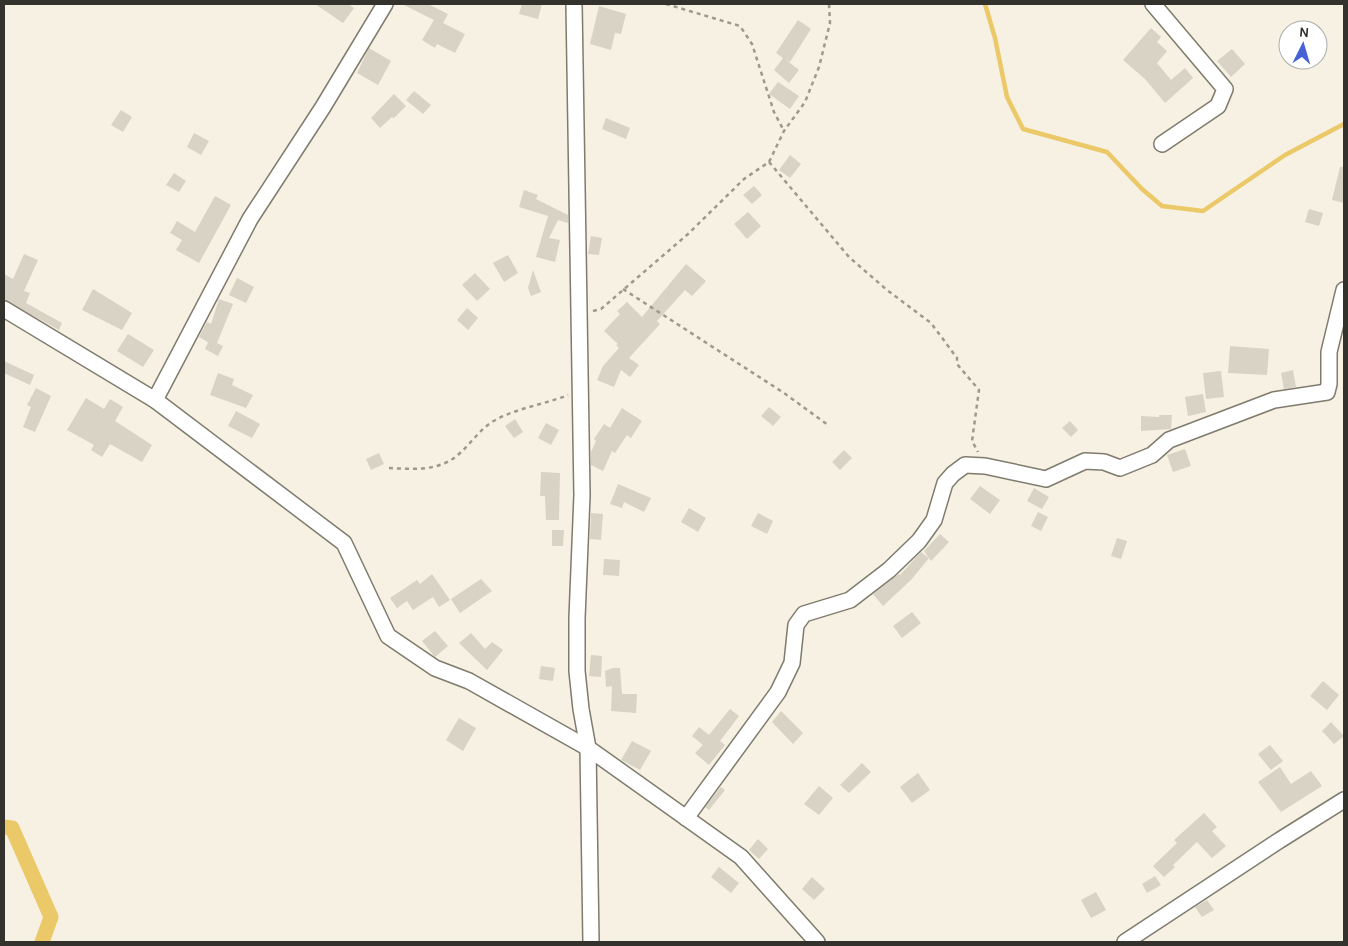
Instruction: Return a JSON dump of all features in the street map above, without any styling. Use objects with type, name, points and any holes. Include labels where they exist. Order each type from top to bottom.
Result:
[{"type":"street","points":[[155,400],[250,219],[323,107],[385,4]]},
{"type":"street","points":[[574,4],[582,495],[577,618],[577,671],[581,710],[588,748],[591,942]]},
{"type":"street","points":[[1153,4],[1226,89],[1218,106],[1162,144]]},
{"type":"street","points":[[686,818],[778,692],[792,663],[796,625],[804,614],[850,600],[889,570],[919,541],[934,520],[945,483],[953,474],[965,465],[985,466],[1046,479],[1085,461],[1104,462],[1120,468],[1152,455],[1169,440],[1274,400],[1327,392],[1329,384],[1329,352],[1344,290]]},
{"type":"street","points":[[4,309],[155,400],[344,543],[388,636],[435,668],[469,681],[588,748],[741,857],[818,942]]},
{"type":"street","points":[[1125,942],[1344,800]]},
{"type":"path","points":[[666,4],[740,26],[752,44],[774,112],[784,131]]},
{"type":"path","points":[[580,315],[601,309],[688,234],[744,179],[768,162],[784,131],[805,102],[819,67],[830,23],[829,4]]},
{"type":"path","points":[[768,162],[849,257],[887,290],[932,322],[956,358],[957,364],[979,390],[972,441],[985,466]]},
{"type":"path","points":[[623,289],[784,393],[828,425]]},
{"type":"path","points":[[389,468],[419,470],[450,461],[490,423],[511,412],[544,405],[581,390]]},
{"type":"building","points":[[315,4],[348,4],[354,8],[343,23]]},
{"type":"building","points":[[402,4],[428,4],[448,14],[443,23],[465,34],[455,53],[437,44],[435,48],[422,40],[434,20]]},
{"type":"building","points":[[522,4],[542,4],[538,19],[519,14]]},
{"type":"building","points":[[599,6],[626,14],[621,34],[615,33],[611,50],[590,44]]},
{"type":"building","points":[[798,20],[811,29],[790,62],[785,59],[799,70],[789,83],[774,70],[783,58],[776,53]]},
{"type":"building","points":[[1151,28],[1161,37],[1157,42],[1167,51],[1157,63],[1171,80],[1185,68],[1193,78],[1165,103],[1145,79],[1123,60]]},
{"type":"building","points":[[369,48],[391,61],[378,85],[357,73]]},
{"type":"building","points":[[1232,49],[1245,64],[1231,77],[1217,61]]},
{"type":"building","points":[[778,82],[799,96],[790,109],[769,94]]},
{"type":"building","points":[[414,91],[431,105],[423,114],[406,100]]},
{"type":"building","points":[[394,94],[406,106],[380,128],[371,118]]},
{"type":"building","points":[[121,110],[132,117],[123,132],[111,125]]},
{"type":"building","points":[[606,118],[630,128],[626,139],[602,129]]},
{"type":"building","points":[[194,133],[209,141],[201,155],[187,147]]},
{"type":"building","points":[[790,155],[801,164],[790,178],[779,170]]},
{"type":"building","points":[[1340,167],[1344,167],[1344,203],[1332,200]]},
{"type":"building","points":[[174,173],[186,181],[179,192],[166,185]]},
{"type":"building","points":[[754,186],[762,195],[752,204],[743,195]]},
{"type":"building","points":[[524,190],[538,195],[536,199],[568,215],[568,223],[558,220],[549,238],[560,240],[555,262],[536,257],[548,216],[519,207]]},
{"type":"building","points":[[215,196],[231,205],[199,263],[176,250],[182,240],[170,233],[177,221],[195,232]]},
{"type":"building","points":[[1309,209],[1323,213],[1319,226],[1305,222]]},
{"type":"building","points":[[748,212],[761,226],[747,239],[734,224]]},
{"type":"building","points":[[591,236],[602,238],[599,255],[588,254]]},
{"type":"building","points":[[24,254],[38,260],[24,291],[30,293],[26,303],[62,323],[59,330],[4,300],[4,274],[13,279]]},
{"type":"building","points":[[508,255],[518,273],[504,282],[493,263]]},
{"type":"building","points":[[686,264],[706,281],[692,296],[685,290],[657,321],[660,324],[629,358],[639,365],[630,377],[621,370],[614,387],[597,380],[603,366],[619,348],[616,345],[618,344],[604,331],[620,314],[617,311],[627,302],[642,317]]},
{"type":"building","points":[[533,270],[541,292],[531,296],[528,288]]},
{"type":"building","points":[[475,273],[490,289],[477,301],[462,285]]},
{"type":"building","points":[[237,278],[254,287],[246,303],[229,295]]},
{"type":"building","points":[[93,289],[132,313],[122,330],[82,310]]},
{"type":"building","points":[[219,299],[233,304],[217,343],[223,346],[218,356],[205,349],[208,342],[199,337],[207,322],[211,324]]},
{"type":"building","points":[[467,308],[478,318],[468,330],[457,320]]},
{"type":"building","points":[[128,334],[154,350],[143,367],[117,351]]},
{"type":"building","points":[[1230,346],[1269,349],[1267,375],[1228,373]]},
{"type":"building","points":[[4,361],[34,375],[30,385],[4,373]]},
{"type":"building","points":[[1293,370],[1296,387],[1284,389],[1281,373]]},
{"type":"building","points":[[1221,371],[1224,397],[1206,399],[1203,373]]},
{"type":"building","points":[[218,373],[234,379],[232,385],[253,395],[246,408],[210,395]]},
{"type":"building","points":[[36,388],[51,396],[35,432],[23,427],[31,407],[27,405]]},
{"type":"building","points":[[1203,394],[1206,412],[1188,416],[1185,397]]},
{"type":"building","points":[[86,398],[104,409],[110,399],[123,407],[115,421],[152,445],[142,462],[110,444],[102,457],[91,450],[94,445],[67,430]]},
{"type":"building","points":[[769,407],[781,417],[773,426],[761,416]]},
{"type":"building","points":[[622,408],[642,421],[631,438],[627,435],[615,453],[612,451],[603,471],[591,465],[591,452],[596,441],[594,439],[604,424],[610,428]]},
{"type":"building","points":[[236,411],[260,424],[252,438],[228,426]]},
{"type":"building","points":[[1159,415],[1172,415],[1171,429],[1141,431],[1141,416],[1159,417]]},
{"type":"building","points":[[515,419],[523,432],[514,438],[505,426]]},
{"type":"building","points":[[1070,421],[1078,430],[1071,437],[1062,428]]},
{"type":"building","points":[[546,423],[559,430],[551,445],[538,438]]},
{"type":"building","points":[[1185,449],[1191,466],[1173,472],[1167,455]]},
{"type":"building","points":[[844,450],[852,458],[840,470],[832,462]]},
{"type":"building","points":[[379,453],[384,464],[371,470],[366,459]]},
{"type":"building","points":[[541,472],[560,473],[559,520],[546,520],[545,496],[540,496]]},
{"type":"building","points":[[618,484],[651,498],[644,512],[624,502],[622,508],[610,504]]},
{"type":"building","points":[[980,486],[1000,500],[990,514],[970,499]]},
{"type":"building","points":[[1034,488],[1049,497],[1042,509],[1027,501]]},
{"type":"building","points":[[689,508],[706,518],[698,532],[681,522]]},
{"type":"building","points":[[1038,512],[1048,517],[1041,531],[1031,526]]},
{"type":"building","points":[[591,513],[603,514],[601,540],[590,539]]},
{"type":"building","points":[[758,513],[773,521],[767,534],[751,526]]},
{"type":"building","points":[[552,530],[564,530],[563,546],[552,546]]},
{"type":"building","points":[[940,534],[949,542],[931,561],[924,551]]},
{"type":"building","points":[[1117,538],[1127,541],[1121,559],[1111,556]]},
{"type":"building","points":[[921,552],[929,558],[911,580],[883,606],[873,594],[900,575]]},
{"type":"building","points":[[604,559],[620,560],[619,576],[603,575]]},
{"type":"building","points":[[432,574],[450,600],[439,607],[433,597],[413,610],[407,601],[397,608],[390,598],[417,580],[420,584]]},
{"type":"building","points":[[481,579],[492,591],[460,613],[451,599]]},
{"type":"building","points":[[912,612],[921,623],[902,638],[893,626]]},
{"type":"building","points":[[435,631],[448,646],[435,657],[422,641]]},
{"type":"building","points":[[471,633],[485,649],[492,642],[503,650],[487,670],[459,643]]},
{"type":"building","points":[[591,655],[602,656],[601,677],[589,676]]},
{"type":"building","points":[[541,666],[555,668],[553,681],[539,679]]},
{"type":"building","points":[[620,668],[622,694],[637,694],[636,713],[611,711],[612,686],[606,687],[605,671]]},
{"type":"building","points":[[1323,681],[1339,695],[1327,710],[1310,696]]},
{"type":"building","points":[[730,709],[739,716],[720,741],[725,745],[709,765],[695,753],[703,745],[692,736],[699,727],[709,735]]},
{"type":"building","points":[[781,711],[803,733],[793,744],[772,722]]},
{"type":"building","points":[[459,718],[476,728],[463,751],[446,740]]},
{"type":"building","points":[[1331,722],[1344,736],[1334,744],[1322,731]]},
{"type":"building","points":[[632,741],[651,751],[640,770],[621,760]]},
{"type":"building","points":[[1270,745],[1283,761],[1271,770],[1258,754]]},
{"type":"building","points":[[862,763],[871,772],[849,793],[840,785]]},
{"type":"building","points":[[1280,767],[1291,784],[1311,771],[1322,786],[1281,812],[1258,782]]},
{"type":"building","points":[[918,773],[930,790],[912,803],[900,787]]},
{"type":"building","points":[[819,786],[833,798],[819,815],[804,804]]},
{"type":"building","points":[[721,787],[725,790],[709,810],[705,807]]},
{"type":"building","points":[[1204,813],[1217,827],[1212,831],[1226,846],[1212,858],[1197,842],[1173,865],[1175,867],[1164,877],[1153,866],[1177,843],[1174,840]]},
{"type":"building","points":[[758,839],[768,849],[759,859],[749,850]]},
{"type":"building","points":[[719,867],[739,883],[731,893],[711,877]]},
{"type":"building","points":[[1155,876],[1161,885],[1147,893],[1142,884]]},
{"type":"building","points":[[812,877],[825,889],[814,900],[802,889]]},
{"type":"building","points":[[1096,892],[1106,910],[1091,918],[1081,900]]},
{"type":"building","points":[[1207,900],[1214,910],[1202,917],[1195,907]]},
{"type":"waterway","points":[[985,4],[995,38],[1007,97],[1023,129],[1107,152],[1142,189],[1162,206],[1203,211],[1285,155],[1344,124]]},
{"type":"waterway","points":[[4,827],[12,828],[51,917],[42,942]]}]
